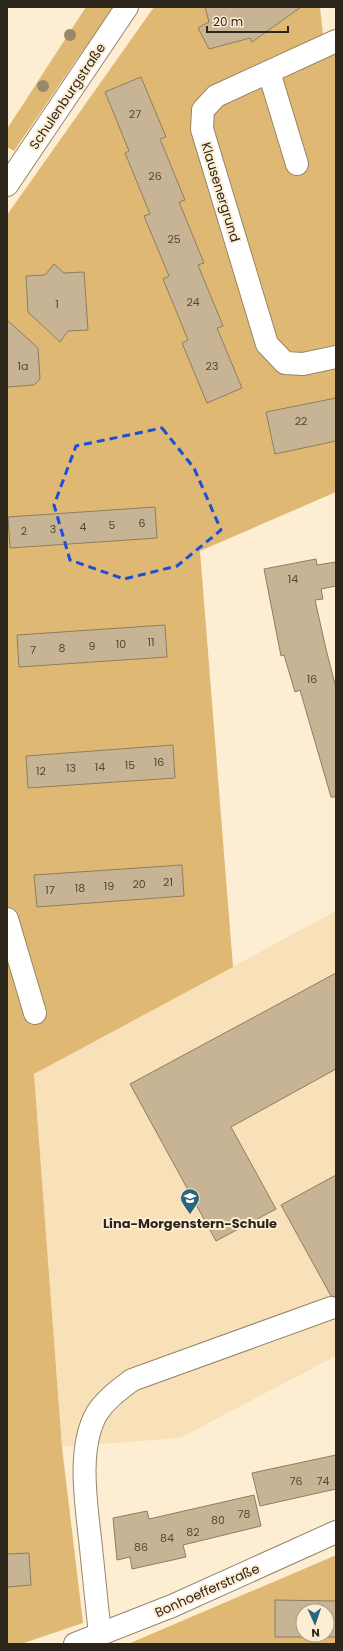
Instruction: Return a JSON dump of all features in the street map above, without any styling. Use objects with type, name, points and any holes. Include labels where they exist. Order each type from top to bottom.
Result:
[{"type":"street","name":"Schulenburgstraße","points":[[11,171],[127,7]]},
{"type":"street","name":"Klausenergrund","points":[[336,41],[216,96],[203,110],[202,129],[268,344],[285,363],[303,364],[336,357]]},
{"type":"street","points":[[269,72],[297,164]]},
{"type":"street","points":[[7,919],[35,1013]]},
{"type":"street","points":[[100,1635],[87,1503],[85,1458],[89,1436],[96,1414],[107,1399],[132,1380],[332,1308]]},
{"type":"street","name":"Bonhoefferstraße","points":[[75,1644],[172,1606],[336,1532]]},
{"type":"highlighted area","points":[[162,428],[194,468],[221,530],[177,566],[124,579],[70,560],[54,505],[76,446]]},
{"type":"shaded area","points":[[86,7],[115,7],[79,56],[14,151],[7,147],[7,129]]},
{"type":"shaded area","points":[[154,7],[320,7],[323,34],[336,34],[336,492],[200,551],[233,967],[34,1074],[62,1447],[83,1623],[21,1644],[7,1644],[7,215]]},
{"type":"shaded area","name":"Lina-Morgenstern-Schule","points":[[336,911],[336,1356],[180,1438],[62,1447],[34,1074]]},
{"type":"shaded area","points":[[336,1555],[336,1644],[128,1644]]},
{"type":"building","points":[[205,7],[301,7],[252,42],[250,38],[209,49],[198,28],[209,22]]},
{"type":"building","points":[[141,77],[166,137],[160,139],[185,200],[179,202],[204,263],[198,265],[223,326],[217,328],[242,388],[207,403],[182,343],[188,340],[163,279],[169,276],[144,216],[150,214],[125,153],[129,151],[105,92]]},
{"type":"building","points":[[54,264],[64,273],[84,272],[88,330],[68,331],[60,342],[28,312],[26,276],[45,275]]},
{"type":"building","points":[[7,320],[38,348],[40,379],[34,385],[7,387]]},
{"type":"building","points":[[336,398],[336,441],[275,454],[266,412]]},
{"type":"building","points":[[155,507],[157,538],[10,548],[8,517]]},
{"type":"building","points":[[316,559],[317,565],[336,562],[336,586],[321,589],[323,599],[315,600],[336,688],[336,797],[331,797],[300,690],[295,692],[284,655],[281,656],[264,569]]},
{"type":"building","points":[[165,625],[167,657],[19,667],[17,635]]},
{"type":"building","points":[[173,745],[175,778],[28,788],[26,756]]},
{"type":"building","points":[[182,865],[184,896],[37,907],[34,875]]},
{"type":"building","points":[[336,973],[336,1069],[231,1127],[276,1209],[216,1241],[130,1084]]},
{"type":"building","points":[[336,1175],[336,1297],[331,1296],[281,1205]]},
{"type":"building","points":[[336,1455],[336,1489],[260,1506],[252,1473]]},
{"type":"building","points":[[254,1495],[261,1526],[183,1545],[186,1557],[132,1569],[130,1557],[117,1560],[113,1518],[147,1511],[149,1519]]},
{"type":"building","points":[[29,1553],[31,1585],[7,1587],[7,1554]]},
{"type":"building","points":[[275,1600],[336,1601],[336,1637],[335,1603],[295,1603],[295,1637],[275,1637]]},
{"type":"place","name":"Lina-Morgenstern-Schule","points":[[190,1215]]}]
